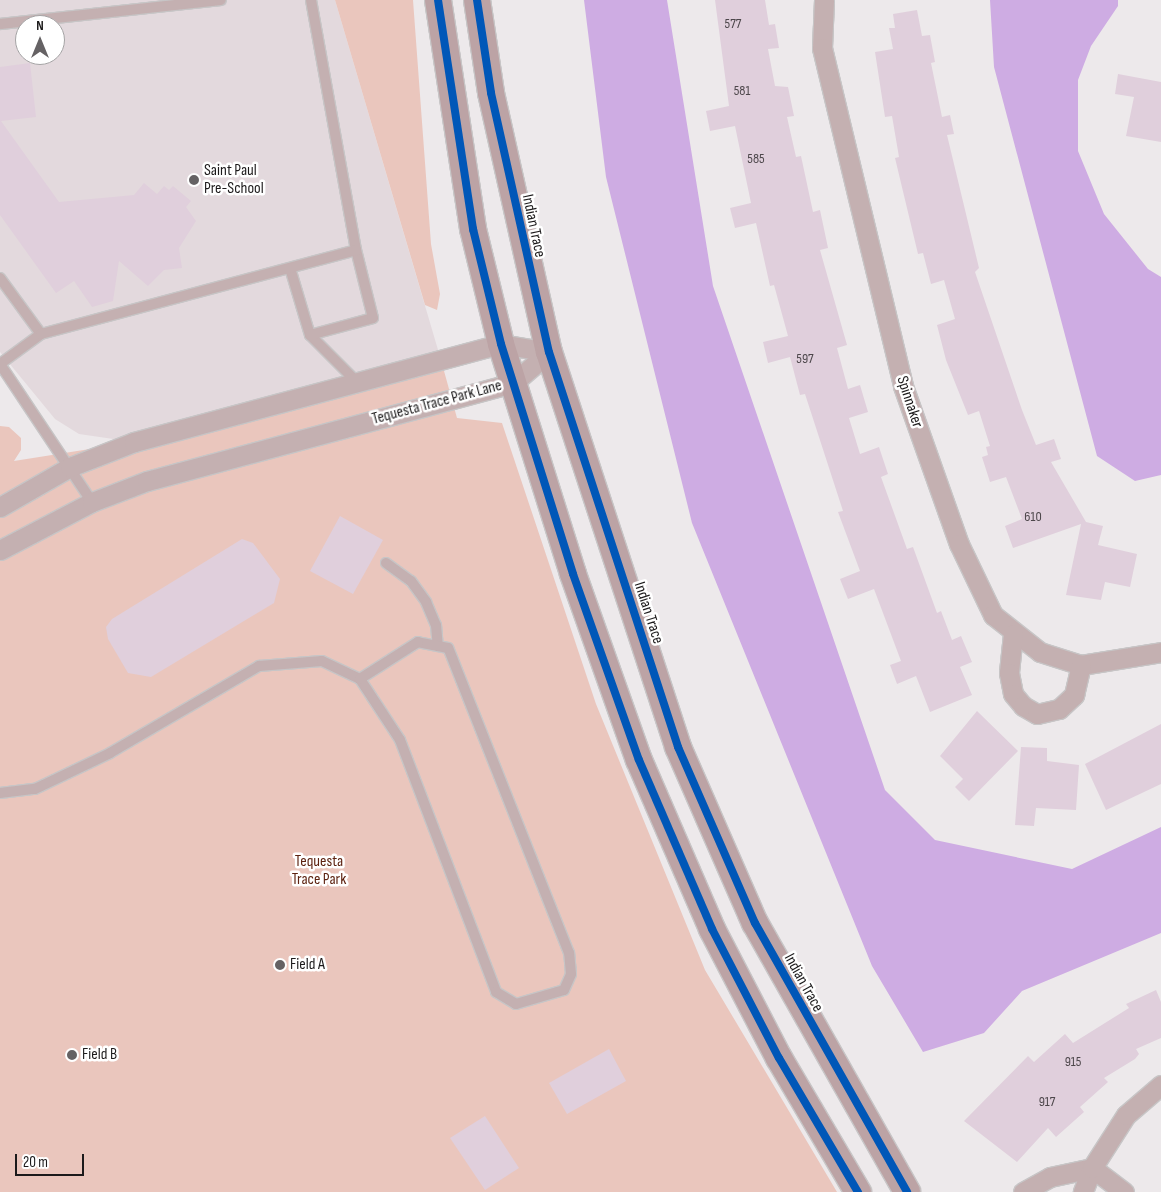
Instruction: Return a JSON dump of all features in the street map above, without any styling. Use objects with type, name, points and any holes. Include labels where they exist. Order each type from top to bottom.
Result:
[{"type":"main road","points":[[438,0],[473,229],[501,344],[573,574],[638,760],[712,929],[779,1058],[858,1192]]},
{"type":"main road","name":"Indian Trace","points":[[477,0],[491,93],[549,352],[678,747],[755,923],[907,1192]]},
{"type":"street","name":"Spinnaker","points":[[824,0],[822,48],[903,386],[958,544],[993,615],[1013,634],[1040,652],[1081,665],[1161,652]]},
{"type":"street","points":[[0,507],[70,466],[134,442],[501,344],[549,352]]},
{"type":"street","name":"Tequesta Trace Park Lane","points":[[0,550],[92,502],[147,481],[513,383],[549,352]]},
{"type":"street","points":[[1013,634],[1009,673],[1013,694],[1023,706],[1037,714],[1059,709],[1074,695],[1081,665]]},
{"type":"street","points":[[1083,1192],[1092,1168],[1126,1115],[1161,1085]]},
{"type":"street","points":[[1023,1192],[1050,1177],[1092,1168],[1124,1192]]},
{"type":"lane","points":[[0,24],[221,0]]},
{"type":"lane","points":[[310,335],[373,318],[356,250],[311,0]]},
{"type":"lane","points":[[92,502],[70,466],[0,364],[41,334],[356,250]]},
{"type":"lane","points":[[290,268],[310,335],[357,382]]},
{"type":"lane","points":[[0,278],[41,334]]},
{"type":"lane","points":[[386,563],[411,581],[426,602],[436,625],[438,646]]},
{"type":"lane","points":[[0,793],[35,789],[110,753],[259,666],[322,662],[360,679],[400,740],[496,992],[516,1004],[564,990],[571,974],[569,953],[448,648],[418,642],[360,679]]},
{"type":"shaded area","name":"Saint Paul Pre-School","points":[[0,0],[335,0],[441,360],[134,442],[79,434],[55,419],[0,352]]},
{"type":"shaded area","points":[[584,0],[667,0],[713,286],[885,790],[935,840],[1072,869],[1161,827],[1161,933],[1022,991],[984,1033],[923,1052],[872,966],[692,523],[606,177]]},
{"type":"shaded area","points":[[990,0],[1118,0],[1118,6],[1091,46],[1078,80],[1078,151],[1104,214],[1148,269],[1161,277],[1161,475],[1135,481],[1097,456],[994,67]]},
{"type":"green space","points":[[335,0],[413,0],[431,244],[440,294],[437,310],[425,305]]},
{"type":"green space","name":"Tequesta Trace Park","points":[[441,360],[457,418],[502,423],[596,704],[705,970],[837,1192],[0,1192],[0,426],[9,427],[21,438],[21,450],[14,461],[134,442]]},
{"type":"building","points":[[715,0],[765,0],[769,25],[775,24],[779,48],[768,49],[775,86],[788,87],[794,116],[787,117],[796,157],[801,156],[813,212],[820,210],[828,248],[820,250],[847,345],[837,348],[848,389],[860,385],[868,412],[849,418],[860,454],[879,447],[888,474],[881,477],[907,549],[913,547],[937,613],[941,611],[952,640],[961,636],[972,662],[960,667],[972,695],[930,712],[916,676],[897,684],[890,665],[901,661],[874,589],[848,599],[840,579],[860,571],[838,512],[843,511],[805,394],[800,395],[790,357],[768,363],[763,342],[788,336],[774,285],[770,286],[756,223],[735,228],[730,208],[751,203],[735,126],[710,131],[706,111],[729,106]]},
{"type":"building","points":[[917,10],[922,36],[930,35],[935,62],[931,63],[942,117],[950,115],[954,134],[947,135],[979,268],[975,272],[1022,410],[1036,445],[1054,439],[1061,459],[1051,462],[1086,522],[1103,526],[1098,545],[1137,554],[1130,587],[1105,582],[1101,600],[1066,595],[1081,524],[1013,548],[1005,526],[1022,519],[1006,477],[990,482],[982,457],[988,455],[986,447],[990,446],[979,411],[968,415],[946,360],[937,325],[955,319],[944,280],[931,284],[923,253],[918,254],[895,158],[899,157],[892,116],[885,117],[875,52],[893,49],[889,28],[895,28],[893,14]]},
{"type":"building","points":[[30,65],[36,117],[1,121],[59,202],[134,195],[144,183],[157,194],[164,186],[169,190],[173,186],[191,201],[186,207],[196,221],[179,248],[182,268],[164,270],[148,286],[119,261],[113,301],[92,307],[74,281],[56,293],[0,215],[0,67]]},
{"type":"building","points":[[1118,74],[1161,82],[1161,142],[1126,136],[1134,97],[1115,94]]},
{"type":"building","points":[[340,516],[383,540],[353,594],[310,571]]},
{"type":"building","points":[[242,539],[253,543],[280,579],[274,603],[151,677],[128,673],[108,639],[106,627],[112,619]]},
{"type":"building","points":[[977,711],[1018,751],[969,801],[955,787],[963,779],[940,756]]},
{"type":"building","points":[[1161,724],[1161,784],[1106,810],[1085,764]]},
{"type":"building","points":[[1021,747],[1047,748],[1047,761],[1079,765],[1076,810],[1036,808],[1034,826],[1015,825]]},
{"type":"building","points":[[1156,990],[1161,1002],[1161,1038],[1136,1049],[1139,1054],[1135,1059],[1104,1078],[1108,1082],[1080,1107],[1084,1112],[1056,1137],[1048,1128],[1017,1162],[964,1121],[1028,1056],[1034,1062],[1065,1034],[1073,1043],[1129,1008],[1126,1004]]},
{"type":"building","points":[[609,1049],[626,1081],[567,1114],[549,1083]]},
{"type":"building","points":[[485,1116],[519,1168],[485,1190],[450,1138]]},
{"type":"cycle path","points":[[438,0],[473,229],[501,344],[573,574],[639,760],[712,929],[779,1058],[858,1192]]},
{"type":"cycle path","points":[[477,0],[491,93],[549,352],[678,747],[755,923],[907,1192]]},
{"type":"place","name":"Saint Paul Pre-School","points":[[194,180]]},
{"type":"place","name":"Field A","points":[[280,965]]},
{"type":"place","name":"Field B","points":[[72,1055]]}]
